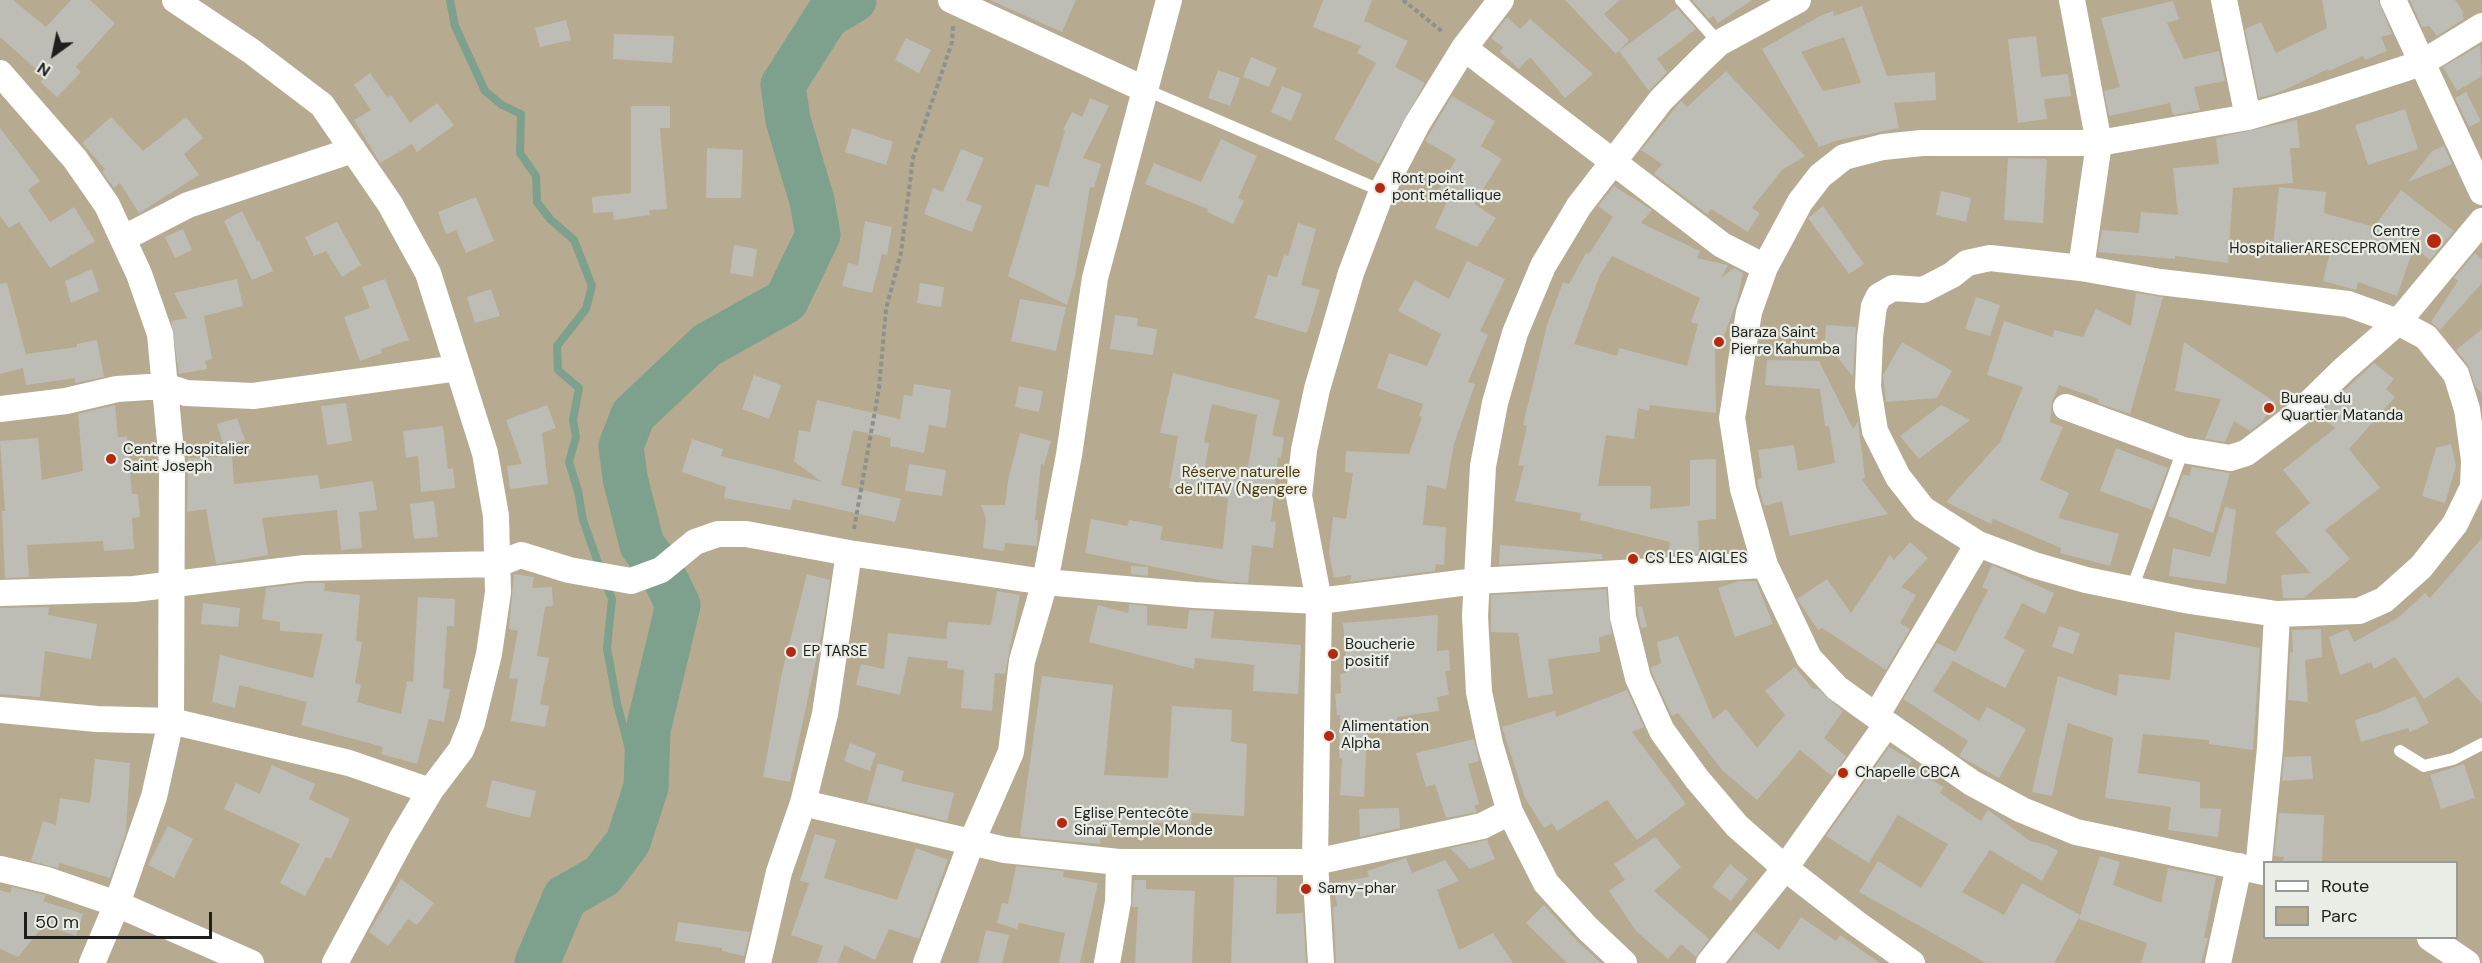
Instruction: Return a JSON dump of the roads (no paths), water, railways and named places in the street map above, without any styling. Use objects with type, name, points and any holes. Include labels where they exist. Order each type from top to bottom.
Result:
[{"type":"street","points":[[175,0],[251,51],[322,105],[390,204],[423,263],[485,453],[496,516],[498,592],[489,654],[472,723],[460,750],[430,791],[334,963]]},
{"type":"street","points":[[926,963],[972,842],[1011,752],[1022,661],[1046,582],[1069,455],[1095,278],[1169,0]]},
{"type":"street","points":[[1321,963],[1315,862],[1319,601],[1299,496],[1304,450],[1317,389],[1351,273],[1382,191],[1417,124],[1464,48],[1501,0]]},
{"type":"street","points":[[1624,963],[1587,928],[1546,883],[1510,812],[1490,744],[1479,692],[1475,616],[1483,466],[1495,403],[1515,333],[1543,266],[1579,206],[1661,100],[1719,43],[1798,0]]},
{"type":"street","points":[[2072,0],[2099,143],[2081,268]]},
{"type":"street","points":[[2224,0],[2248,117]]},
{"type":"street","points":[[2393,0],[2482,192]]},
{"type":"street","points":[[953,1],[1144,89]]},
{"type":"street","points":[[2254,869],[2076,832],[2022,810],[1972,783],[1837,688],[1809,658],[1765,565],[1743,489],[1732,418],[1749,312],[1765,267],[1800,202],[1820,176],[1844,157],[1883,147],[1922,143],[2099,143],[2248,117],[2422,63],[2482,26]]},
{"type":"street","points":[[1464,48],[1722,245],[1765,267]]},
{"type":"street","points":[[0,73],[75,159],[107,205],[124,238],[160,334],[172,463],[171,721],[154,797],[117,904],[92,963]]},
{"type":"street","points":[[124,238],[188,206],[353,150]]},
{"type":"street","points":[[2066,407],[2183,450],[2230,458],[2246,453],[2298,414],[2343,370],[2398,322],[2482,221]]},
{"type":"street","points":[[1990,258],[2081,268],[2160,282],[2348,304],[2398,322],[2426,337],[2456,374],[2467,409],[2474,460],[2474,503],[2421,567],[2384,600],[2359,611],[2277,614],[2132,589],[2034,566],[1978,544],[1923,509],[1898,477],[1875,430],[1869,387],[1870,338],[1874,306],[1879,296],[1893,288],[1923,290],[1952,275],[1967,263],[1990,258]]},
{"type":"street","points":[[0,409],[66,401],[117,389],[164,386],[186,393],[253,396],[458,368]]},
{"type":"street","points":[[0,593],[134,588],[306,568],[498,564],[521,555],[569,570],[631,581],[661,570],[695,542],[718,534],[746,534],[849,553],[1046,582],[1194,595],[1319,601],[1476,581],[1765,565]]},
{"type":"street","points":[[1709,963],[1785,868],[1882,720],[1978,544]]},
{"type":"street","points":[[758,963],[779,872],[803,803],[825,714],[849,553]]},
{"type":"street","points":[[1620,574],[1623,617],[1638,678],[1662,731],[1697,779],[1737,826],[1785,868],[1912,963]]},
{"type":"street","points":[[2218,963],[2254,869],[2270,748],[2277,614]]},
{"type":"street","points":[[0,710],[97,719],[171,721],[349,763],[430,791]]},
{"type":"street","points":[[803,803],[1005,850],[1119,862],[1315,862],[1482,826],[1510,812]]},
{"type":"street","points":[[1107,963],[1118,902],[1119,862]]},
{"type":"street","points":[[0,869],[47,880],[117,904],[251,963]]},
{"type":"street","points":[[2431,939],[2467,963]]},
{"type":"lane","points":[[1681,0],[1719,43]]},
{"type":"lane","points":[[1144,89],[1382,191]]},
{"type":"lane","points":[[2132,589],[2183,450]]},
{"type":"lane","points":[[2400,751],[2424,766],[2453,759],[2482,744]]},
{"type":"waterway","points":[[450,0],[455,26],[485,91],[502,105],[521,114],[520,153],[536,176],[537,202],[550,219],[574,240],[592,286],[586,309],[557,346],[558,370],[579,388],[573,420],[576,437],[569,462],[578,491],[583,520],[601,571]]},
{"type":"waterway","points":[[537,963],[565,897],[602,876],[628,842],[646,787],[648,730],[678,605],[661,570],[642,545],[625,478],[621,446],[633,415],[707,345],[786,301],[818,235],[812,201],[788,120],[783,85],[827,16],[854,0]]},
{"type":"waterway","points":[[605,582],[612,599],[607,648],[617,703],[631,757],[630,789],[639,808]]},
{"type":"place","name":"Ront point pont métallique","points":[[1380,188]]},
{"type":"place","name":"Centre HospitalierARESCEPROMEN","points":[[2434,241]]},
{"type":"place","name":"Baraza Saint Pierre Kahumba","points":[[1719,342]]},
{"type":"place","name":"Bureau du Quartier Matanda","points":[[2269,408]]},
{"type":"place","name":"Centre Hospitalier Saint Joseph","points":[[111,459]]},
{"type":"place","name":"CS LES AIGLES","points":[[1633,559]]},
{"type":"place","name":"EP TARSE","points":[[791,652]]},
{"type":"place","name":"Boucherie positif","points":[[1333,654]]},
{"type":"place","name":"Alimentation Alpha","points":[[1329,736]]},
{"type":"place","name":"Chapelle CBCA","points":[[1843,773]]},
{"type":"place","name":"Eglise Pentecôte Sinaï Temple Monde","points":[[1062,823]]},
{"type":"place","name":"Samy-phar","points":[[1306,889]]},
{"type":"park label","name":"Réserve naturelle de l'ITAV (Ngengere","points":[[1241,482]]}]
